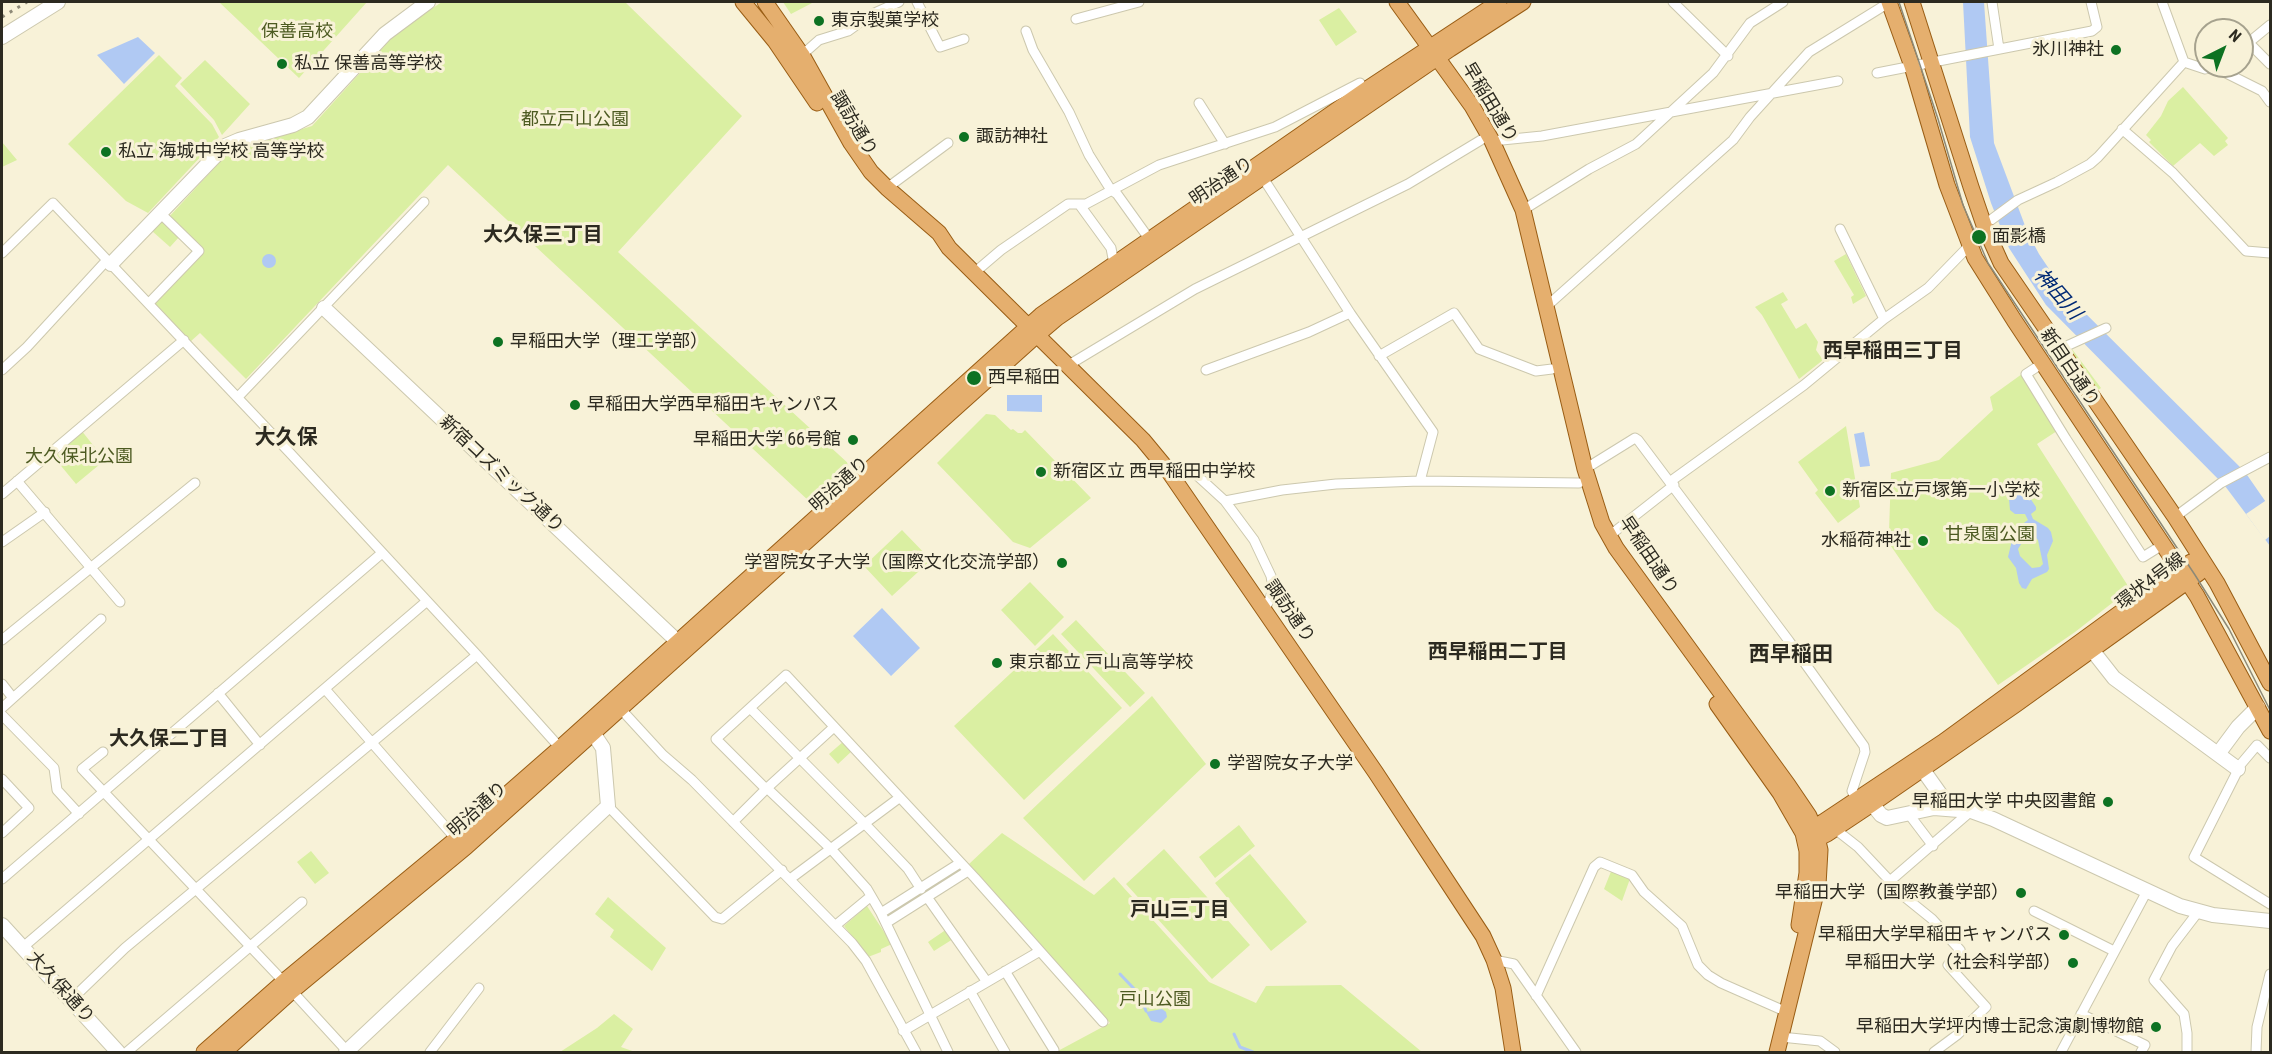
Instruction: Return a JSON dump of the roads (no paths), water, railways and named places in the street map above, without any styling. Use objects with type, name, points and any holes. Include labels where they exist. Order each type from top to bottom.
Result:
[{"type":"main road","name":"諏訪通り","points":[[745,2],[799,59],[810,92],[857,170],[880,195],[934,241],[949,248]]},
{"type":"main road","name":"早稲田通り","points":[[1385,2],[1472,106],[1487,141],[1520,229],[1552,369],[1582,476],[1609,536],[1743,720],[1803,808],[1810,836],[1820,860],[1818,885],[1779,1045]]},
{"type":"main road","name":"早稲田通り","points":[[1397,2],[1430,55]]},
{"type":"main road","name":"明治通り","points":[[204,1053],[466,847],[564,752],[1032,330],[1066,312],[1263,178],[1499,2]]},
{"type":"main road","name":"明治通り","points":[[224,1053],[288,987],[456,839],[564,752],[593,734],[616,705],[677,641],[1032,330],[1114,264],[1150,240],[1430,55],[1524,2]]},
{"type":"main road","name":"新目白通り","points":[[1890,2],[1912,66],[1947,185],[1970,244],[1990,284],[2184,575],[2271,731]]},
{"type":"main road","name":"新目白通り","points":[[1912,2],[1989,220],[2001,263],[2175,517],[2204,563],[2271,683]]},
{"type":"main road","name":"諏訪通り","points":[[766,4],[871,172],[939,233],[949,248],[1143,440],[1167,469],[1483,936],[1494,960],[1508,1008],[1513,1053]]},
{"type":"main road","name":"早稲田通り","points":[[1487,141],[1523,210],[1547,306],[1595,534],[1761,764],[1810,836]]},
{"type":"main road","name":"環状4号線","points":[[1810,836],[1835,829],[1865,802],[1943,742],[2184,575],[2199,573],[2204,563]]},
{"type":"main road","name":"環状4号線","points":[[1810,836],[1923,770],[2092,650],[2184,575]]},
{"type":"main road","points":[[1770,1053],[1803,907],[1810,836]]},
{"type":"street","points":[[2,37],[58,2]]},
{"type":"street","points":[[2,370],[225,146],[293,125],[308,117],[385,34],[428,2]]},
{"type":"street","points":[[799,59],[819,40],[848,31],[870,15],[898,2]]},
{"type":"street","points":[[917,2],[940,47],[964,39]]},
{"type":"street","points":[[1076,19],[1139,2]]},
{"type":"street","points":[[1673,2],[1728,56]]},
{"type":"street","points":[[1523,210],[1589,169],[1636,144],[1713,74],[1750,24],[1783,2]]},
{"type":"street","points":[[1547,306],[1733,140],[1750,117],[1809,52],[1890,2]]},
{"type":"street","points":[[1992,2],[1994,50]]},
{"type":"street","points":[[1877,73],[2092,31],[2097,27],[2091,2]]},
{"type":"street","points":[[2162,2],[2184,62]]},
{"type":"street","points":[[2254,39],[2271,25]]},
{"type":"street","points":[[1026,31],[1033,50],[1069,112],[1089,155],[1150,240]]},
{"type":"street","points":[[2254,51],[2271,64]]},
{"type":"street","points":[[2184,62],[2194,65]]},
{"type":"street","points":[[1609,536],[1673,483],[1804,385],[1884,319],[1928,288],[1970,244],[1989,220],[2018,200],[2090,164],[2184,62]]},
{"type":"street","points":[[2239,78],[2266,92],[2271,102]]},
{"type":"street","points":[[1067,366],[1195,289],[1408,184],[1487,141],[1542,136],[1838,81]]},
{"type":"street","points":[[974,273],[1001,250],[1068,204],[1086,204],[1159,165],[1275,128],[1360,83]]},
{"type":"street","points":[[1199,103],[1225,144]]},
{"type":"street","points":[[2122,129],[2173,173],[2246,251],[2271,253]]},
{"type":"street","points":[[887,188],[948,143]]},
{"type":"street","points":[[1263,178],[1350,313],[1433,432],[1420,481]]},
{"type":"street","points":[[238,397],[424,202]]},
{"type":"street","points":[[4,247],[53,203],[238,397],[564,752]]},
{"type":"street","points":[[1080,204],[1111,248],[1114,264]]},
{"type":"street","points":[[149,303],[199,251],[160,213]]},
{"type":"street","points":[[1840,229],[1884,319]]},
{"type":"street","name":"新宿コズミック通り","points":[[324,308],[677,641]]},
{"type":"street","points":[[1206,370],[1309,332],[1350,313]]},
{"type":"street","points":[[1379,356],[1454,313],[1479,349],[1536,371],[1552,369]]},
{"type":"street","points":[[2060,350],[2105,329]]},
{"type":"street","points":[[2,494],[184,340]]},
{"type":"street","points":[[2043,363],[2025,374],[2143,557],[2164,544]]},
{"type":"street","points":[[1225,501],[1282,490],[1336,484],[1582,476],[1635,438],[1673,483],[1864,746],[1865,752],[1852,791],[1878,813],[1887,818],[1934,808],[1971,811],[2198,912],[2271,921]]},
{"type":"street","points":[[2175,517],[2221,483],[2271,457]]},
{"type":"street","points":[[1167,469],[1190,469],[1225,501],[1254,540],[1271,576],[1273,591],[1264,610]]},
{"type":"street","points":[[17,481],[120,602]]},
{"type":"street","points":[[2,640],[195,483]]},
{"type":"street","points":[[2,542],[45,512]]},
{"type":"street","points":[[2,879],[382,553]]},
{"type":"street","points":[[22,948],[427,601]]},
{"type":"street","points":[[2,708],[101,619]]},
{"type":"street","points":[[2092,650],[2114,678],[2238,769]]},
{"type":"street","points":[[71,1000],[125,948],[477,655]]},
{"type":"street","points":[[948,1052],[886,923],[867,889],[832,850],[716,739],[786,675],[968,871],[1103,1022]]},
{"type":"street","points":[[2,684],[13,698]]},
{"type":"street","points":[[325,689],[456,839]]},
{"type":"street","points":[[218,693],[261,745]]},
{"type":"street","points":[[616,705],[663,755],[692,780],[836,925],[866,961],[916,1053]]},
{"type":"street","points":[[2218,754],[2238,727],[2258,707]]},
{"type":"street","points":[[750,708],[908,869],[987,982]]},
{"type":"street","points":[[2,715],[54,768],[57,790],[79,814]]},
{"type":"street","points":[[733,822],[834,727]]},
{"type":"street","points":[[593,734],[603,748],[608,806],[715,917],[722,919],[782,870]]},
{"type":"street","points":[[2271,758],[2257,745],[2238,769],[2194,857],[2271,904]]},
{"type":"street","points":[[103,752],[82,769],[347,1052],[608,806]]},
{"type":"street","points":[[1923,770],[1950,808]]},
{"type":"street","points":[[2,779],[29,808],[2,833]]},
{"type":"street","points":[[790,879],[900,798]]},
{"type":"street","points":[[1890,882],[1971,811]]},
{"type":"street","points":[[1908,813],[1933,846]]},
{"type":"street","points":[[1835,829],[1932,919],[1960,950],[1948,965],[1986,1007],[1934,1053]]},
{"type":"street","points":[[1536,996],[1594,867],[1600,862],[1632,875],[1644,892],[1682,926],[1698,964],[1708,975],[1780,1009]]},
{"type":"street","points":[[886,923],[960,863]]},
{"type":"street","points":[[881,914],[968,871]]},
{"type":"street","points":[[2063,1052],[2147,891]]},
{"type":"street","points":[[836,925],[870,897]]},
{"type":"street","points":[[127,1053],[248,946],[302,902]]},
{"type":"street","points":[[2034,911],[2114,951]]},
{"type":"street","points":[[2187,1053],[2184,1014],[2154,980],[2172,946],[2198,912]]},
{"type":"street","name":"大久保通り","points":[[2,925],[118,1053]]},
{"type":"street","points":[[903,1031],[1040,951]]},
{"type":"street","points":[[1494,960],[1514,964],[1576,1053]]},
{"type":"street","points":[[1005,971],[1054,1050]]},
{"type":"street","points":[[2256,1053],[2257,1027],[2271,974]]},
{"type":"street","points":[[430,1053],[479,988]]},
{"type":"street","points":[[970,992],[1005,1053]]},
{"type":"street","points":[[2081,1014],[2145,1045],[2141,1053]]},
{"type":"street","points":[[1779,1045],[1820,1041],[1835,1053]]},
{"type":"water","name":"神田川","points":[[1963,2],[1984,2],[1994,143],[2027,231],[2039,254],[2066,294],[2245,472],[2270,508],[2270,546],[2225,486],[2046,305],[2009,248],[1991,203],[1970,137]]},
{"type":"water","points":[[138,37],[155,53],[124,84],[97,55]]},
{"type":"water","points":[[269,254],[274,256],[276,261],[274,266],[269,268],[264,266],[262,261],[264,256]]},
{"type":"water","points":[[1007,395],[1042,395],[1042,412],[1007,411]]},
{"type":"water","points":[[1864,432],[1870,466],[1860,467],[1854,434]]},
{"type":"water","points":[[2019,481],[2023,482],[2026,492],[2036,507],[2031,514],[2033,519],[2048,528],[2053,541],[2047,555],[2049,569],[2032,579],[2026,589],[2022,588],[2019,583],[2016,568],[2008,557],[2014,532],[2028,520],[2025,514],[2015,514],[2010,510],[2009,499]],"holes":[[[2036,538],[2043,564],[2032,568],[2020,556],[2018,549],[2023,541]]]},
{"type":"water","points":[[882,608],[920,648],[891,676],[853,636]]},
{"type":"water","points":[[1162,1009],[1166,1012],[1167,1017],[1161,1023],[1151,1021],[1146,1012]]},
{"type":"waterway","points":[[1120,974],[1139,994],[1146,1011]]},
{"type":"waterway","points":[[1234,1034],[1240,1047],[1253,1052]]},
{"type":"tram line","points":[[1899,2],[1938,119],[1963,205],[1988,263],[2195,575],[2229,629],[2270,710]]},
{"type":"railway","points":[[2,17],[27,2]]},
{"type":"place","name":"東京製菓学校","points":[[819,21]]},
{"type":"place","name":"氷川神社","points":[[2116,50]]},
{"type":"place","name":"私立 保善高等学校","points":[[282,64]]},
{"type":"place","name":"諏訪神社","points":[[964,137]]},
{"type":"place","name":"私立 海城中学校 高等学校","points":[[106,152]]},
{"type":"place","name":"面影橋","points":[[1979,237]]},
{"type":"place","name":"早稲田大学（理工学部）","points":[[498,342]]},
{"type":"place","name":"西早稲田","points":[[974,378]]},
{"type":"place","name":"早稲田大学西早稲田キャンパス","points":[[575,405]]},
{"type":"place","name":"早稲田大学 66号館","points":[[853,440]]},
{"type":"place","name":"新宿区立 西早稲田中学校","points":[[1041,472]]},
{"type":"place","name":"新宿区立戸塚第一小学校","points":[[1830,491]]},
{"type":"place","name":"水稲荷神社","points":[[1923,541]]},
{"type":"place","name":"学習院女子大学（国際文化交流学部）","points":[[1062,563]]},
{"type":"place","name":"東京都立 戸山高等学校","points":[[997,663]]},
{"type":"place","name":"学習院女子大学","points":[[1215,764]]},
{"type":"place","name":"早稲田大学 中央図書館","points":[[2108,802]]},
{"type":"place","name":"早稲田大学（国際教養学部）","points":[[2021,893]]},
{"type":"place","name":"早稲田大学早稲田キャンパス","points":[[2064,935]]},
{"type":"place","name":"早稲田大学（社会科学部）","points":[[2073,963]]},
{"type":"place","name":"早稲田大学坪内博士記念演劇博物館","points":[[2156,1027]]},
{"type":"district","name":"大久保三丁目","points":[[543,236]]},
{"type":"district","name":"西早稲田三丁目","points":[[1893,352]]},
{"type":"district","name":"大久保","points":[[286,439]]},
{"type":"district","name":"西早稲田二丁目","points":[[1498,653]]},
{"type":"district","name":"西早稲田","points":[[1791,656]]},
{"type":"district","name":"大久保二丁目","points":[[169,740]]},
{"type":"district","name":"戸山三丁目","points":[[1180,911]]},
{"type":"park label","name":"保善高校","points":[[297,32]]},
{"type":"park label","name":"都立戸山公園","points":[[575,120]]},
{"type":"park label","name":"大久保北公園","points":[[79,457]]},
{"type":"park label","name":"甘泉園公園","points":[[1990,535]]},
{"type":"park label","name":"戸山公園","points":[[1155,1000]]}]
